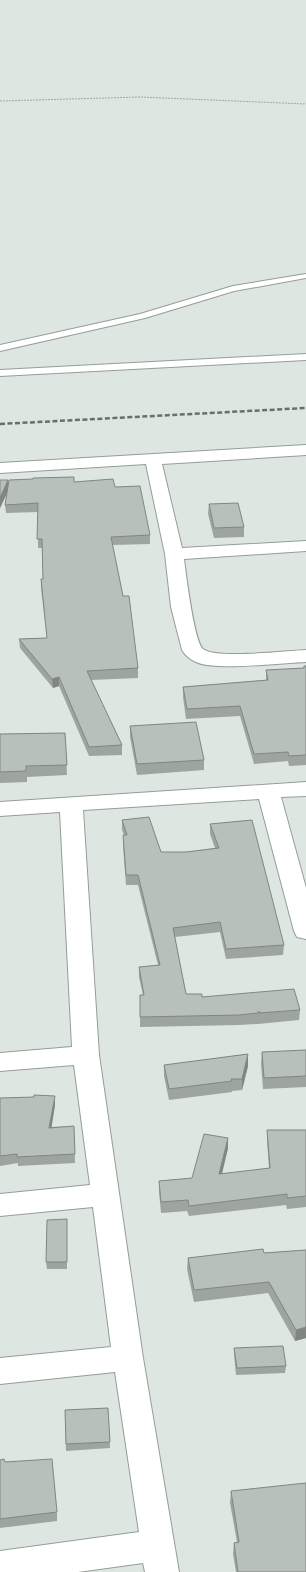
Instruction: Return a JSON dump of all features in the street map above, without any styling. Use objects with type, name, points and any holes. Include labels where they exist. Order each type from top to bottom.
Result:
[{"type":"street","points":[[0,468],[306,450]]},
{"type":"street","points":[[153,459],[174,554],[181,607],[192,650],[203,658],[224,660],[306,656]]},
{"type":"street","points":[[174,554],[306,546]]},
{"type":"street","points":[[0,809],[306,789]]},
{"type":"street","points":[[268,792],[306,931]]},
{"type":"street","points":[[0,1567],[160,1558],[128,1358],[86,1055],[71,804]]},
{"type":"street","points":[[0,1062],[86,1055]]},
{"type":"street","points":[[0,1205],[106,1195]]},
{"type":"street","points":[[0,1371],[128,1358]]},
{"type":"lane","points":[[0,348],[142,316],[233,289],[306,276]]},
{"type":"lane","points":[[0,373],[306,357]]},
{"type":"path","points":[[0,101],[140,97],[306,104]]},
{"type":"building","points":[[74,477],[74,482],[113,479],[115,487],[140,486],[150,535],[111,537],[123,596],[129,596],[138,668],[87,671],[122,745],[89,747],[59,677],[52,679],[19,639],[47,638],[41,579],[43,579],[42,539],[37,539],[38,503],[5,505],[9,480]]},
{"type":"building","points":[[0,480],[8,480],[0,498]]},
{"type":"building","points":[[238,503],[244,527],[214,528],[209,504]]},
{"type":"building","points":[[304,666],[306,666],[306,755],[289,756],[288,752],[254,754],[240,706],[187,709],[183,687],[268,680],[266,670],[304,668]]},
{"type":"building","points":[[196,722],[204,760],[137,764],[130,726]]},
{"type":"building","points":[[65,733],[67,765],[26,766],[26,771],[0,772],[0,734]]},
{"type":"building","points":[[149,817],[161,852],[186,852],[219,848],[210,824],[252,820],[284,945],[226,949],[220,922],[173,928],[186,994],[202,994],[202,997],[294,989],[300,1010],[259,1013],[259,1011],[258,1013],[239,1015],[140,1017],[140,995],[144,995],[139,967],[160,965],[138,875],[126,875],[123,835],[127,835],[122,820]]},
{"type":"building","points":[[306,1050],[306,1076],[264,1078],[262,1052]]},
{"type":"building","points":[[248,1054],[242,1079],[231,1079],[232,1081],[169,1089],[164,1065]]},
{"type":"building","points":[[34,1095],[55,1096],[49,1128],[74,1126],[75,1154],[17,1157],[17,1154],[0,1156],[0,1098],[34,1097]]},
{"type":"building","points":[[267,1130],[306,1130],[306,1196],[287,1198],[287,1194],[189,1206],[188,1200],[161,1202],[159,1181],[192,1178],[204,1134],[228,1138],[219,1174],[270,1168]]},
{"type":"building","points":[[67,1219],[67,1262],[46,1262],[47,1220]]},
{"type":"building","points":[[263,1249],[264,1253],[306,1250],[306,1327],[296,1330],[269,1282],[194,1290],[188,1258]]},
{"type":"building","points":[[283,1346],[286,1366],[237,1368],[234,1348]]},
{"type":"building","points":[[108,1408],[110,1442],[66,1444],[65,1410]]},
{"type":"building","points":[[4,1459],[5,1462],[52,1459],[57,1512],[0,1519],[0,1460]]},
{"type":"building","points":[[306,1483],[306,1572],[238,1572],[234,1543],[239,1542],[231,1491]]},
{"type":"railway","points":[[0,424],[306,408]]}]
